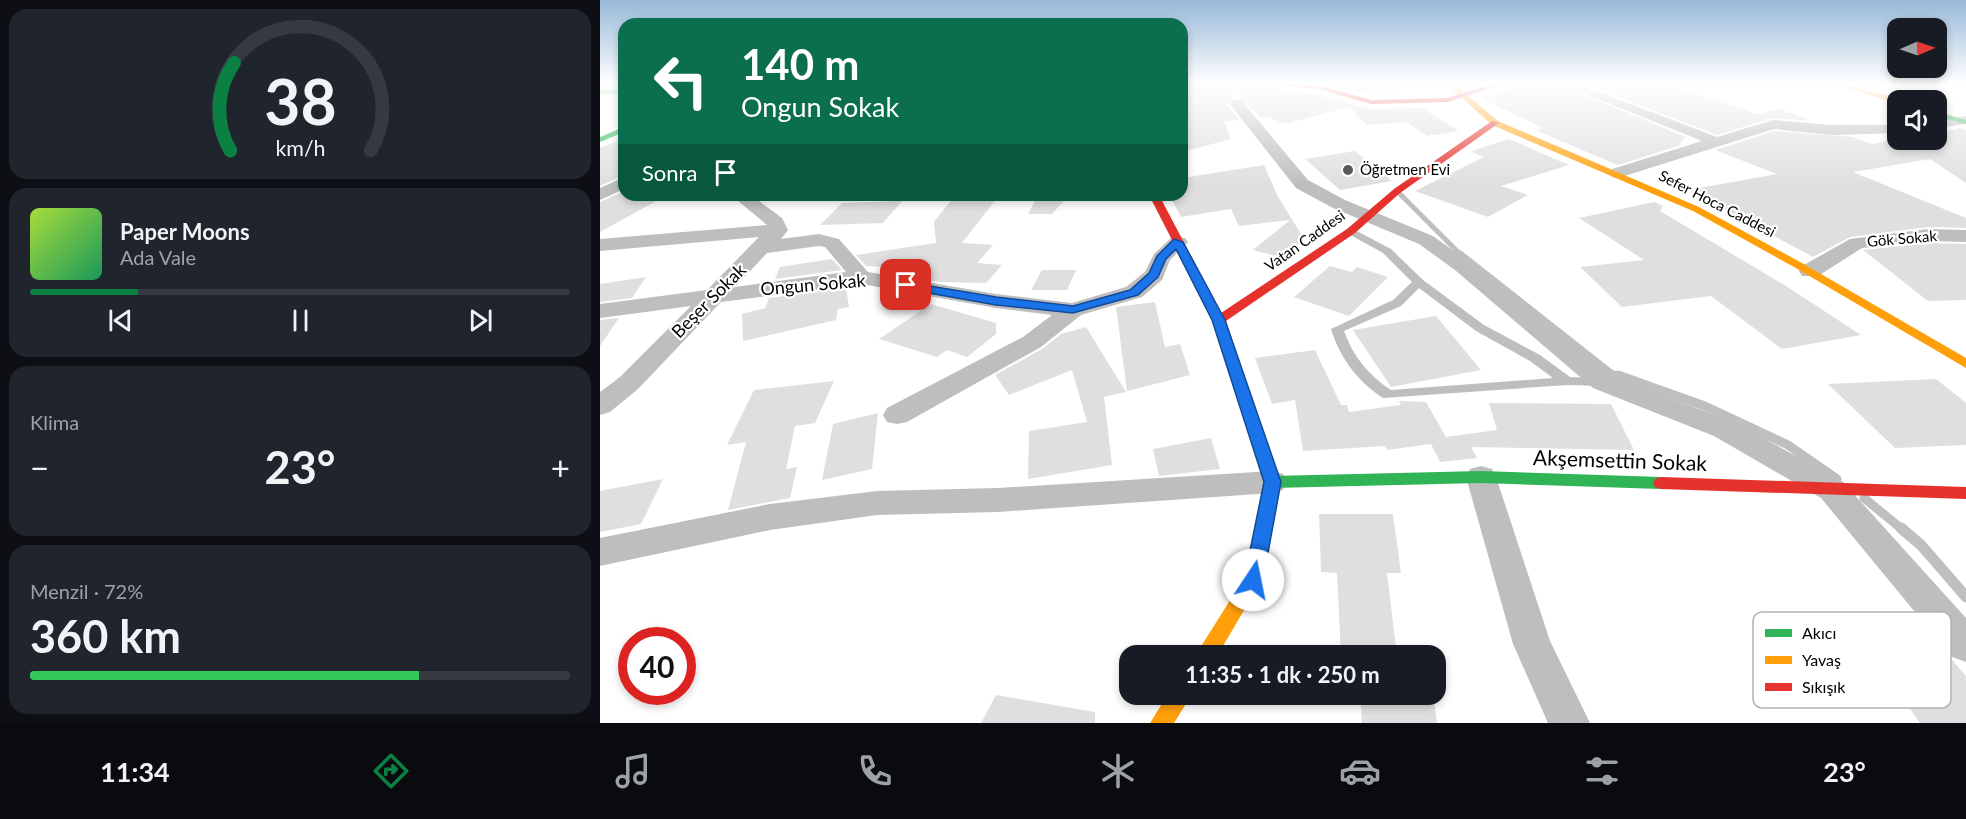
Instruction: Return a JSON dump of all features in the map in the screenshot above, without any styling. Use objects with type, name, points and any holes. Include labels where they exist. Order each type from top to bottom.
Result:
[{"type":"street","points":[[1248,118],[1302,184],[1340,204],[1426,240],[1462,266],[1524,320],[1602,382],[1724,429],[1832,490],[1937,612]]},
{"type":"street","name":"Sefer Hoca Caddesi","points":[[1487,118],[1695,208],[1810,271],[1966,364]]},
{"type":"street","points":[[1655,118],[1718,142]]},
{"type":"street","points":[[1947,123],[1965,121]]},
{"type":"street","name":"Vatan Caddesi","points":[[1219,320],[1350,231],[1397,191],[1495,123]]},
{"type":"street","points":[[1618,173],[1773,124],[1832,130],[1887,129]]},
{"type":"street","points":[[600,195],[618,185]]},
{"type":"street","points":[[600,245],[778,230],[775,222],[748,201]]},
{"type":"street","points":[[1157,201],[1219,320],[1272,482],[1253,580],[1212,645]]},
{"type":"street","name":"Beşer Sokak","points":[[600,406],[629,383],[778,230]]},
{"type":"street","name":"Gök Sokak","points":[[1810,271],[1857,243],[1928,235],[1966,236]]},
{"type":"street","points":[[763,247],[819,240],[832,243],[861,277]]},
{"type":"street","name":"Ongun Sokak","points":[[600,311],[861,277],[996,301],[1073,309],[1134,292],[1154,275],[1161,258],[1178,242]]},
{"type":"street","points":[[897,415],[1032,342],[1073,309]]},
{"type":"street","points":[[1481,477],[1532,644],[1569,723]]},
{"type":"street","name":"Akşemsettin Sokak","points":[[1272,482],[1481,477],[1966,493]]},
{"type":"street","points":[[600,552],[770,517],[878,503],[998,500],[1272,482]]},
{"type":"street","points":[[1951,628],[1966,645]]},
{"type":"street","points":[[1161,723],[1173,705]]},
{"type":"lane","points":[[1350,231],[1387,251],[1419,282],[1480,328],[1535,358],[1568,381]]},
{"type":"lane","points":[[1419,282],[1397,303],[1337,329],[1341,344],[1368,383],[1388,395],[1568,381],[1602,382]]},
{"type":"building","points":[[1188,118],[1237,118],[1239,120],[1224,121],[1231,139],[1188,150]]},
{"type":"building","points":[[1271,118],[1308,118],[1285,124]]},
{"type":"building","points":[[1359,118],[1438,118],[1459,131],[1427,136],[1406,122],[1367,125]]},
{"type":"building","points":[[1522,118],[1640,118],[1695,141],[1685,138],[1678,146],[1618,165],[1535,130],[1543,128]]},
{"type":"building","points":[[1672,118],[1804,118],[1812,121],[1772,118],[1717,135]]},
{"type":"building","points":[[1960,128],[1966,130],[1966,183],[1930,159],[1853,172],[1966,218],[1966,228],[1928,227],[1850,237],[1813,257],[1688,190],[1777,174],[1715,150],[1774,131],[1853,137],[1872,144],[1887,141],[1887,150],[1947,150],[1947,131]]},
{"type":"building","points":[[1509,139],[1569,165],[1501,186],[1528,195],[1488,217],[1415,191],[1484,157],[1472,152],[1474,150]]},
{"type":"building","points":[[618,140],[618,178],[600,186],[600,148]]},
{"type":"building","name":"Öğretmen Evi","points":[[1355,151],[1392,181],[1340,190],[1305,159]]},
{"type":"building","points":[[1264,165],[1277,195],[1304,239],[1283,258],[1253,250],[1290,220],[1239,226],[1231,209],[1181,217],[1172,201],[1188,201],[1188,177]]},
{"type":"building","points":[[618,194],[618,201],[656,201],[600,232],[600,202]]},
{"type":"building","points":[[902,201],[883,223],[820,225],[842,203]]},
{"type":"building","points":[[951,201],[995,201],[962,243],[993,245],[977,263],[1002,265],[986,283],[942,282],[903,276],[909,268],[866,266],[856,255],[936,243],[934,222]]},
{"type":"building","points":[[1035,201],[1064,201],[1052,214],[1028,214]]},
{"type":"building","points":[[1654,202],[1663,206],[1660,211],[1786,286],[1861,335],[1782,349],[1711,296],[1622,307],[1580,267],[1644,260],[1579,218]]},
{"type":"building","points":[[1928,243],[1966,244],[1966,300],[1928,301],[1863,250]]},
{"type":"building","points":[[832,259],[842,270],[775,279],[780,267]]},
{"type":"building","points":[[1330,266],[1352,272],[1357,267],[1388,277],[1349,316],[1294,297]]},
{"type":"building","points":[[1042,270],[1076,270],[1067,290],[1031,290]]},
{"type":"building","points":[[646,277],[632,298],[600,302],[600,284]]},
{"type":"building","points":[[846,288],[849,307],[838,309],[836,320],[743,341],[742,314],[765,308],[769,298]]},
{"type":"building","points":[[1155,302],[1165,347],[1180,344],[1190,375],[1127,391],[1116,307]]},
{"type":"building","points":[[931,304],[996,323],[996,334],[967,357],[947,350],[937,357],[879,339]]},
{"type":"building","points":[[1436,316],[1481,370],[1391,387],[1353,330]]},
{"type":"building","points":[[619,318],[600,346],[600,320]]},
{"type":"building","points":[[1086,327],[1126,392],[1104,397],[1112,465],[1028,479],[1029,431],[1087,422],[1072,370],[1009,395],[995,375],[1042,349],[1061,334]]},
{"type":"building","points":[[1315,350],[1341,405],[1347,405],[1349,412],[1401,405],[1399,401],[1426,402],[1446,437],[1497,430],[1489,403],[1611,404],[1634,450],[1471,447],[1477,458],[1440,462],[1431,444],[1387,450],[1385,446],[1303,451],[1295,400],[1272,404],[1255,358]]},
{"type":"building","points":[[1936,379],[1966,403],[1966,445],[1895,448],[1828,384]]},
{"type":"building","points":[[834,381],[815,423],[795,426],[786,469],[797,467],[790,498],[728,510],[746,442],[727,445],[754,390]]},
{"type":"building","points":[[878,413],[872,469],[822,480],[833,424]]},
{"type":"building","points":[[1211,438],[1220,469],[1159,476],[1153,449]]},
{"type":"building","points":[[663,479],[641,524],[600,532],[600,491]]},
{"type":"building","points":[[1319,514],[1393,514],[1401,573],[1387,573],[1396,645],[1340,645],[1337,573],[1321,572]]},
{"type":"building","points":[[1951,659],[1966,676],[1966,723],[1920,723],[1909,708],[1951,708]]},
{"type":"building","points":[[996,695],[1095,712],[1095,723],[981,723]]},
{"type":"building","points":[[1361,705],[1435,705],[1437,723],[1362,723]]},
{"type":"waterway","points":[[1398,192],[1460,254]]},
{"type":"waterway","points":[[1460,254],[1611,373],[1622,377]]},
{"type":"waterway","points":[[1618,375],[1705,406],[1788,445],[1837,479]]},
{"type":"waterway","points":[[1864,498],[1903,530]]},
{"type":"waterway","points":[[1901,528],[1921,545],[1966,597]]},
{"type":"traffic: fast","points":[[1952,118],[1966,122]]},
{"type":"traffic: fast","points":[[600,140],[618,132]]},
{"type":"traffic: fast","points":[[1272,482],[1481,477],[1661,483]]},
{"type":"traffic: slow","points":[[1489,118],[1495,123],[1696,209],[1798,265],[1966,364]]},
{"type":"traffic: slow","points":[[1212,645],[1253,580],[1272,482],[1266,465]]},
{"type":"traffic: slow","points":[[1161,723],[1173,705]]},
{"type":"traffic: jam","points":[[1219,320],[1351,231],[1397,191],[1495,123]]},
{"type":"traffic: jam","points":[[1157,201],[1219,320],[1266,465]]},
{"type":"traffic: jam","points":[[1661,483],[1966,493]]},
{"type":"place","name":"Öğretmen Evi","points":[[1348,170]]},
{"type":"route","points":[[906,285],[996,301],[1073,309],[1134,292],[1154,275],[1161,258],[1178,242],[1219,320],[1272,482],[1253,580]]}]
